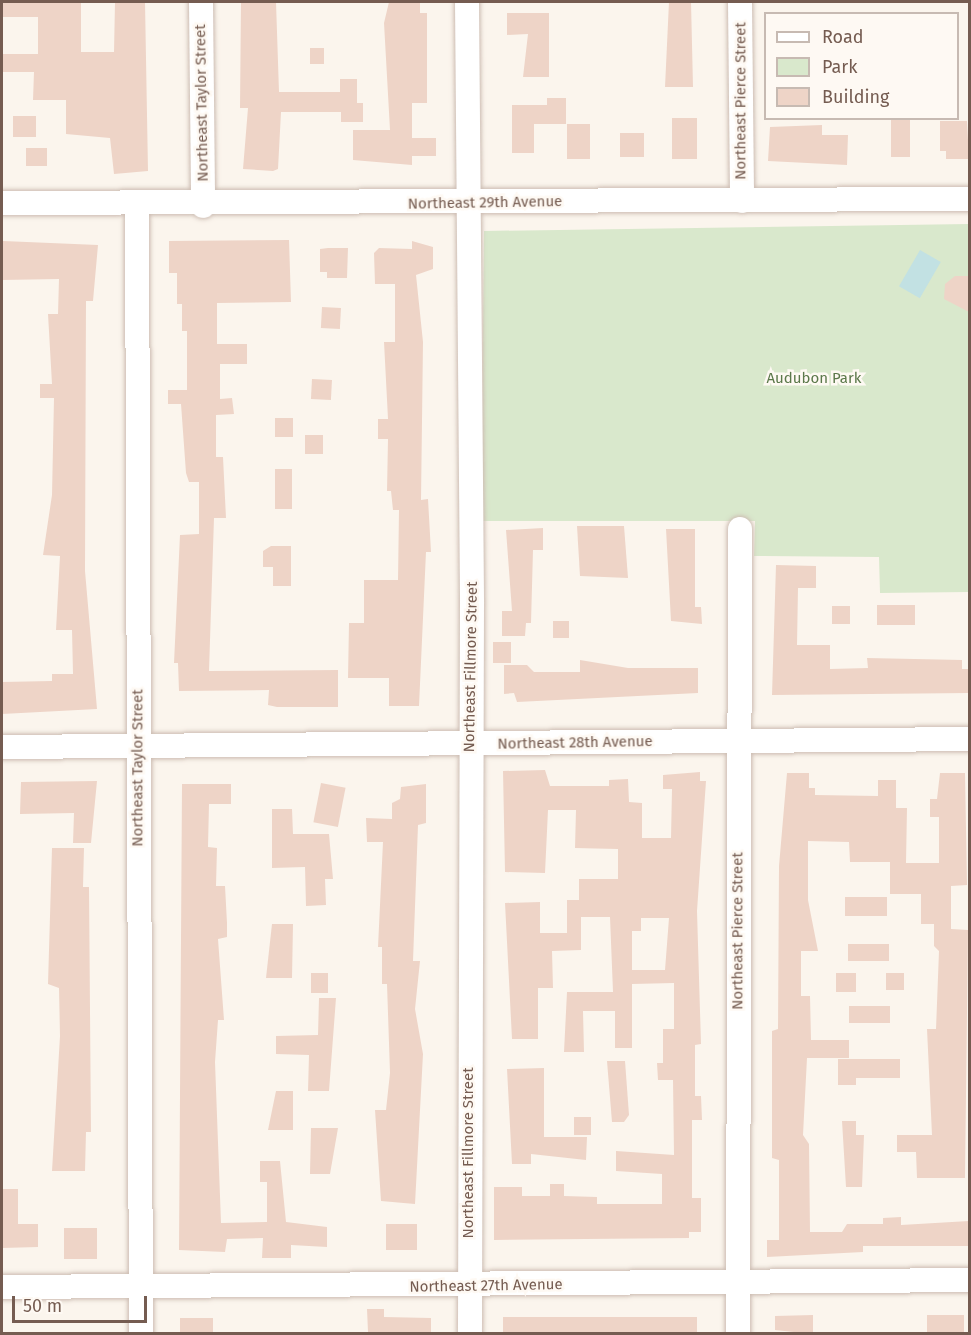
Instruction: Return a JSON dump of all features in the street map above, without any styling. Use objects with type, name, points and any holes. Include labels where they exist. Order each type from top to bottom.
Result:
[{"type":"street","name":"Northeast Taylor Street","points":[[201,2],[203,206]]},
{"type":"street","name":"Northeast Fillmore Street","points":[[467,2],[472,604],[468,745],[470,1334]]},
{"type":"street","name":"Northeast Pierce Street","points":[[740,2],[742,201]]},
{"type":"street","name":"Northeast 29th Avenue","points":[[2,203],[137,202],[203,206],[969,199]]},
{"type":"street","name":"Northeast Taylor Street","points":[[137,202],[141,1334]]},
{"type":"street","name":"Northeast Pierce Street","points":[[738,1334],[737,740],[740,529]]},
{"type":"street","name":"Northeast 28th Avenue","points":[[2,747],[138,748],[300,742],[468,745],[969,739]]},
{"type":"street","name":"Northeast 27th Avenue","points":[[2,1287],[469,1286],[969,1280]]},
{"type":"green space","name":"Audubon Park","points":[[969,224],[969,592],[880,593],[879,557],[754,556],[755,521],[481,521],[484,231]]},
{"type":"water","points":[[920,250],[941,262],[920,298],[899,286]]},
{"type":"building","points":[[2,2],[81,2],[81,52],[114,52],[115,2],[145,2],[148,171],[114,174],[110,138],[66,134],[66,100],[33,100],[34,72],[2,72],[2,54],[38,54],[38,17],[2,17]]},
{"type":"building","points":[[241,2],[276,2],[279,92],[340,92],[340,79],[357,79],[357,103],[363,103],[363,122],[341,122],[341,112],[281,112],[278,169],[273,171],[243,169],[248,108],[240,108]]},
{"type":"building","points":[[389,2],[420,2],[420,13],[427,13],[427,103],[412,103],[412,138],[436,138],[436,156],[412,156],[412,165],[353,160],[353,130],[390,130],[384,23]]},
{"type":"building","points":[[669,2],[691,2],[693,87],[665,87]]},
{"type":"building","points":[[507,13],[549,13],[549,77],[523,77],[528,34],[507,35]]},
{"type":"building","points":[[310,48],[324,48],[324,64],[310,64]]},
{"type":"building","points":[[547,98],[566,98],[566,124],[534,124],[534,153],[512,153],[512,105],[547,105]]},
{"type":"building","points":[[13,116],[36,116],[36,137],[13,137]]},
{"type":"building","points":[[672,118],[697,118],[697,159],[672,159]]},
{"type":"building","points":[[891,120],[910,120],[910,157],[891,157]]},
{"type":"building","points":[[940,121],[967,121],[969,159],[946,159],[946,151],[940,151]]},
{"type":"building","points":[[567,124],[590,124],[590,159],[567,159]]},
{"type":"building","points":[[822,125],[822,135],[848,135],[847,165],[768,161],[770,127]]},
{"type":"building","points":[[620,133],[644,133],[644,157],[620,157]]},
{"type":"building","points":[[26,148],[47,148],[47,166],[26,166]]},
{"type":"building","points":[[289,240],[291,302],[217,303],[217,344],[247,344],[247,364],[220,364],[220,399],[232,398],[234,414],[216,415],[216,457],[223,457],[226,518],[214,518],[209,671],[338,670],[338,707],[268,705],[269,690],[179,691],[178,663],[174,663],[180,535],[199,534],[199,482],[189,482],[186,473],[181,404],[168,404],[168,390],[187,390],[187,331],[182,331],[182,304],[177,304],[177,273],[169,273],[169,241]]},
{"type":"building","points":[[3,241],[98,245],[93,301],[86,301],[85,571],[97,709],[2,714],[2,682],[52,681],[52,674],[73,674],[72,630],[56,630],[60,556],[43,555],[52,495],[54,398],[40,398],[40,384],[52,384],[48,314],[58,314],[59,279],[2,280]]},
{"type":"building","points":[[412,241],[433,247],[433,269],[416,275],[423,342],[421,500],[428,499],[431,552],[426,552],[419,706],[389,706],[389,678],[348,678],[349,623],[364,623],[364,580],[398,580],[399,510],[393,510],[391,491],[387,491],[388,439],[378,439],[378,419],[388,419],[384,342],[395,342],[395,284],[375,284],[374,253],[379,248],[412,249]]},
{"type":"building","points":[[348,248],[347,278],[327,278],[327,272],[320,272],[320,249]]},
{"type":"building","points":[[955,276],[969,276],[969,312],[944,299],[945,284]]},
{"type":"building","points":[[322,307],[341,308],[340,329],[321,328]]},
{"type":"building","points":[[312,379],[332,380],[331,400],[311,399]]},
{"type":"building","points":[[275,418],[293,418],[293,437],[275,437]]},
{"type":"building","points":[[305,435],[323,435],[323,454],[305,454]]},
{"type":"building","points":[[275,469],[292,469],[292,509],[275,509]]},
{"type":"building","points":[[577,526],[624,526],[628,578],[580,576]]},
{"type":"building","points":[[543,528],[543,550],[533,550],[531,623],[526,623],[525,636],[502,636],[502,611],[512,611],[506,530]]},
{"type":"building","points":[[666,529],[695,529],[695,607],[701,607],[702,624],[671,621]]},
{"type":"building","points":[[271,546],[291,546],[291,586],[273,586],[273,567],[263,567],[263,551]]},
{"type":"building","points":[[776,565],[816,566],[816,588],[798,588],[797,645],[830,645],[830,669],[868,668],[867,658],[962,660],[962,669],[969,669],[969,693],[772,695]]},
{"type":"building","points":[[877,605],[915,605],[915,625],[877,625]]},
{"type":"building","points":[[832,606],[850,606],[850,624],[832,624]]},
{"type":"building","points":[[553,621],[569,621],[569,638],[553,638]]},
{"type":"building","points":[[493,642],[511,642],[511,663],[493,663]]},
{"type":"building","points":[[580,660],[628,668],[698,668],[698,693],[517,702],[514,693],[504,694],[504,665],[527,665],[534,672],[580,672]]},
{"type":"building","points":[[545,770],[550,786],[609,786],[609,780],[628,779],[629,802],[642,803],[642,838],[671,838],[672,789],[663,789],[663,775],[700,772],[700,781],[706,781],[697,911],[701,1044],[695,1045],[695,1096],[701,1096],[702,1120],[692,1120],[692,1198],[701,1198],[701,1232],[689,1232],[689,1238],[494,1240],[494,1187],[522,1187],[522,1196],[550,1196],[550,1184],[564,1184],[564,1196],[597,1197],[597,1204],[662,1204],[662,1174],[616,1171],[616,1151],[674,1155],[673,1080],[658,1080],[657,1063],[663,1063],[663,1029],[674,1029],[674,983],[632,984],[632,1048],[615,1048],[615,1011],[583,1011],[584,1052],[564,1052],[567,992],[613,992],[610,917],[581,917],[581,950],[552,951],[553,988],[538,988],[538,1039],[512,1039],[505,903],[540,902],[540,933],[567,933],[567,900],[579,900],[579,879],[618,879],[618,849],[575,848],[576,810],[548,810],[545,873],[505,872],[503,771]],"holes":[[[641,918],[669,918],[665,970],[632,970],[632,931],[641,931]]]},
{"type":"building","points":[[787,773],[809,773],[809,788],[815,788],[815,795],[878,796],[878,780],[896,780],[896,808],[907,808],[906,863],[939,863],[939,817],[930,817],[930,799],[937,799],[940,773],[965,773],[967,885],[951,886],[951,929],[968,930],[965,1178],[917,1178],[916,1152],[897,1152],[897,1135],[932,1135],[927,1029],[936,1029],[939,951],[934,946],[934,924],[921,924],[921,894],[890,894],[890,862],[850,862],[849,842],[808,841],[808,900],[818,951],[801,951],[801,996],[810,996],[811,1040],[849,1040],[849,1058],[807,1058],[803,1135],[809,1144],[810,1232],[842,1232],[847,1224],[883,1224],[883,1218],[901,1217],[901,1225],[969,1221],[969,1246],[863,1246],[863,1252],[767,1257],[767,1240],[779,1240],[779,1160],[772,1158],[772,1031],[778,1029],[779,866]]},
{"type":"building","points":[[97,781],[91,843],[73,843],[74,813],[20,814],[21,782]]},
{"type":"building","points":[[321,783],[346,788],[338,827],[313,822]]},
{"type":"building","points":[[182,784],[231,784],[231,804],[209,804],[208,847],[217,848],[216,886],[225,886],[227,923],[227,937],[218,939],[224,1020],[218,1020],[215,1062],[221,1223],[267,1222],[267,1182],[260,1182],[260,1161],[280,1161],[286,1222],[327,1227],[327,1247],[291,1245],[291,1258],[262,1258],[263,1238],[227,1239],[225,1252],[179,1250]]},
{"type":"building","points":[[426,784],[426,823],[418,825],[413,961],[420,961],[415,1009],[423,1054],[415,1204],[381,1201],[375,1110],[386,1110],[390,1073],[387,984],[382,984],[382,947],[378,947],[383,842],[367,842],[366,818],[392,819],[392,803],[400,799],[401,787]]},
{"type":"building","points":[[272,809],[292,809],[293,834],[329,834],[333,879],[325,879],[326,905],[306,906],[305,867],[272,868]]},
{"type":"building","points":[[52,848],[84,848],[83,887],[89,887],[91,1132],[86,1132],[85,1171],[52,1171],[60,1036],[59,988],[48,984]]},
{"type":"building","points":[[845,897],[887,897],[887,916],[845,916]]},
{"type":"building","points":[[272,924],[293,924],[292,978],[266,978]]},
{"type":"building","points":[[848,944],[889,944],[889,961],[848,961]]},
{"type":"building","points":[[311,973],[328,973],[328,993],[311,993]]},
{"type":"building","points":[[836,973],[856,973],[856,992],[836,992]]},
{"type":"building","points":[[886,973],[904,973],[904,990],[886,990]]},
{"type":"building","points":[[319,998],[336,998],[329,1091],[308,1091],[309,1055],[276,1054],[276,1036],[318,1035]]},
{"type":"building","points":[[849,1006],[890,1006],[890,1023],[849,1023]]},
{"type":"building","points":[[838,1059],[900,1059],[900,1078],[856,1078],[856,1085],[838,1085]]},
{"type":"building","points":[[607,1061],[625,1061],[629,1115],[624,1122],[612,1122]]},
{"type":"building","points":[[544,1068],[544,1137],[587,1137],[586,1160],[531,1154],[531,1164],[512,1164],[507,1069]]},
{"type":"building","points":[[276,1091],[293,1091],[293,1130],[268,1130]]},
{"type":"building","points":[[574,1117],[591,1117],[591,1135],[574,1135]]},
{"type":"building","points":[[842,1121],[856,1121],[856,1135],[864,1135],[862,1187],[846,1187]]},
{"type":"building","points":[[311,1128],[338,1128],[330,1174],[310,1174]]},
{"type":"building","points":[[2,1189],[18,1189],[18,1224],[38,1224],[38,1247],[2,1248]]},
{"type":"building","points":[[386,1224],[417,1224],[417,1250],[386,1250]]},
{"type":"building","points":[[64,1228],[97,1228],[97,1259],[64,1259]]},
{"type":"building","points":[[367,1309],[384,1309],[384,1317],[431,1318],[431,1334],[368,1332]]},
{"type":"building","points":[[813,1315],[813,1334],[775,1330],[775,1316]]},
{"type":"building","points":[[927,1315],[964,1315],[964,1334],[927,1334]]},
{"type":"building","points":[[503,1317],[697,1317],[697,1334],[503,1334]]},
{"type":"building","points":[[180,1318],[213,1318],[213,1334],[180,1334]]}]
